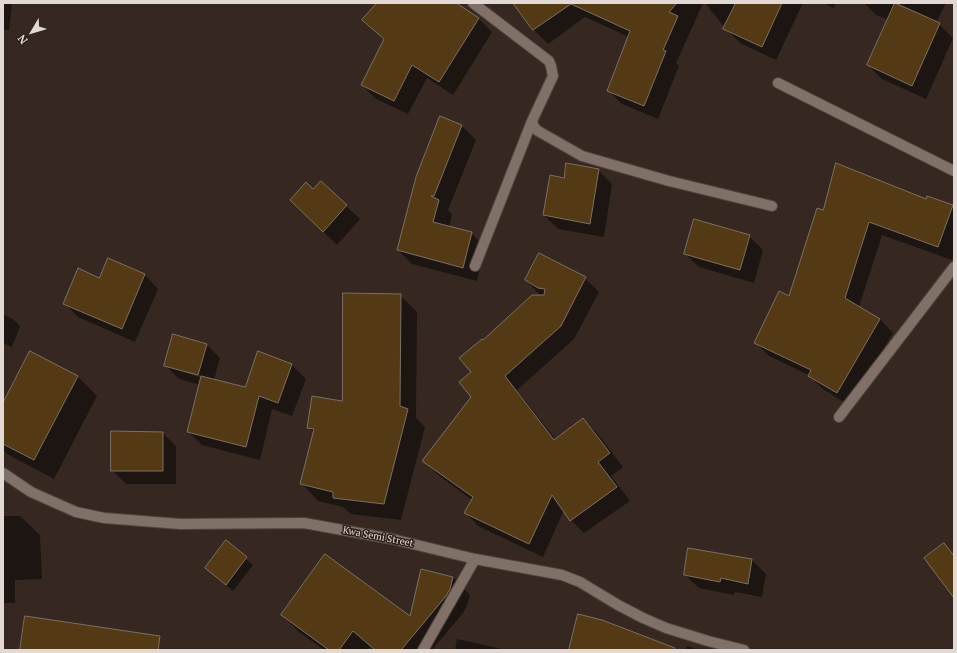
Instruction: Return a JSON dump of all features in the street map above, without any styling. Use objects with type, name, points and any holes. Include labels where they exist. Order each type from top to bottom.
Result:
[{"type":"street","points":[[473,3],[549,61],[553,76],[532,121],[475,266]]},
{"type":"street","points":[[778,83],[954,171]]},
{"type":"street","points":[[532,121],[534,127],[538,131],[582,156],[669,181],[772,206]]},
{"type":"street","points":[[839,417],[954,267]]},
{"type":"street","name":"Kwa Semi Street","points":[[3,473],[31,492],[76,512],[104,518],[180,524],[304,523],[392,539],[475,559],[562,575],[580,582],[643,618],[666,628],[744,650]]},
{"type":"street","points":[[423,650],[475,559]]},
{"type":"building","points":[[377,3],[456,3],[479,18],[439,82],[412,65],[394,101],[361,85],[384,39],[362,20]]},
{"type":"building","points":[[513,3],[677,3],[669,12],[678,16],[663,50],[666,51],[644,106],[607,91],[630,31],[571,4],[533,30]]},
{"type":"building","points":[[736,3],[782,3],[762,47],[723,29]]},
{"type":"building","points":[[895,3],[940,23],[912,86],[867,65]]},
{"type":"building","points":[[440,116],[462,125],[434,196],[431,196],[439,200],[433,222],[472,232],[463,268],[397,250],[416,177]]},
{"type":"building","points":[[566,163],[599,169],[590,224],[543,215],[550,175],[564,178]]},
{"type":"building","points":[[836,163],[926,199],[927,196],[953,205],[938,247],[869,222],[845,298],[880,319],[837,393],[808,376],[811,370],[754,343],[779,291],[789,296],[817,208],[823,210]]},
{"type":"building","points":[[321,181],[347,205],[323,232],[290,200],[306,182],[313,189]]},
{"type":"building","points":[[694,219],[750,235],[740,270],[684,254]]},
{"type":"building","points":[[539,253],[586,277],[561,326],[505,376],[554,440],[583,418],[610,453],[598,462],[617,487],[570,521],[552,495],[529,544],[464,513],[473,497],[422,461],[471,397],[459,382],[471,372],[459,358],[482,339],[483,340],[532,295],[544,295],[545,289],[538,288],[525,280]]},
{"type":"building","points":[[108,258],[145,274],[122,329],[63,304],[78,268],[99,278]]},
{"type":"building","points":[[343,293],[401,294],[400,406],[408,409],[384,504],[333,498],[333,492],[300,484],[314,429],[307,428],[312,396],[342,401]]},
{"type":"building","points":[[173,334],[207,344],[198,375],[164,366]]},
{"type":"building","points":[[30,351],[78,376],[34,460],[3,444],[3,403]]},
{"type":"building","points":[[258,351],[292,364],[278,403],[259,396],[246,447],[187,432],[201,376],[245,387]]},
{"type":"building","points":[[111,431],[163,432],[163,471],[111,471]]},
{"type":"building","points":[[226,540],[247,557],[226,585],[205,568]]},
{"type":"building","points":[[944,543],[954,556],[954,598],[924,558]]},
{"type":"building","points":[[688,548],[752,559],[748,584],[721,578],[720,582],[684,575]]},
{"type":"building","points":[[325,554],[410,616],[421,569],[453,577],[450,589],[446,596],[401,650],[375,650],[353,631],[339,650],[329,650],[281,615]]},
{"type":"building","points":[[578,614],[602,620],[675,648],[674,650],[569,650]]},
{"type":"building","points":[[25,616],[160,636],[158,650],[20,650]]}]
